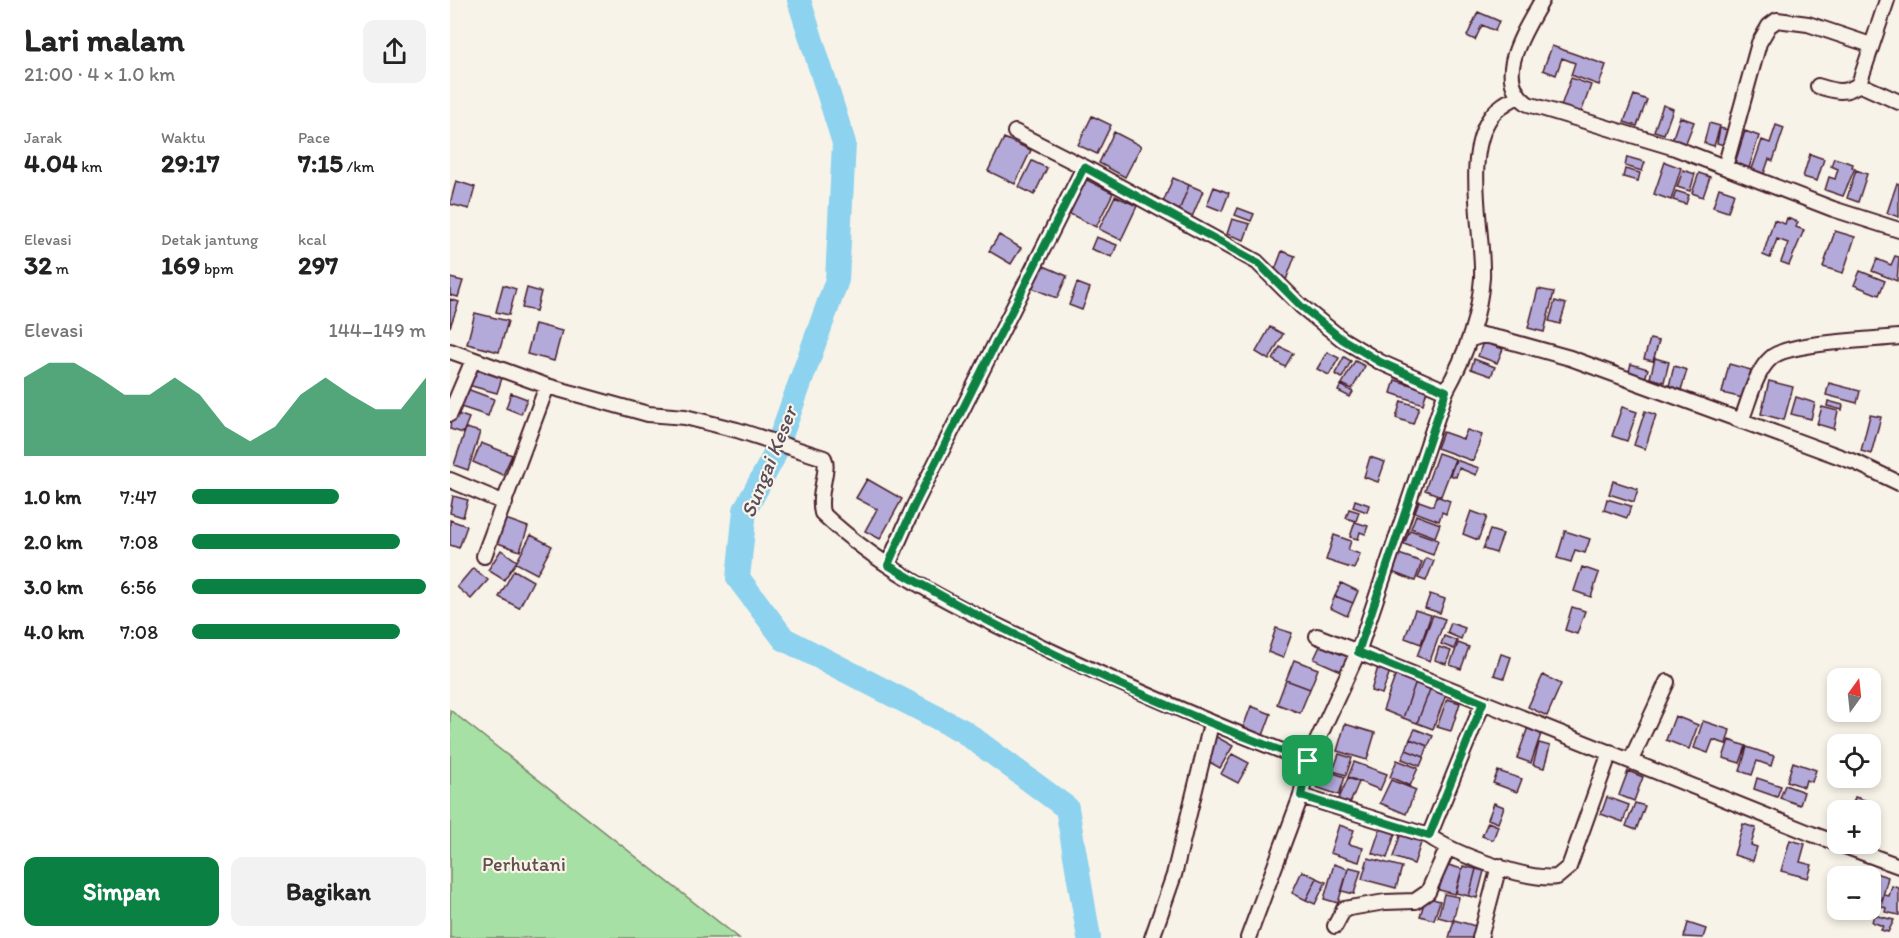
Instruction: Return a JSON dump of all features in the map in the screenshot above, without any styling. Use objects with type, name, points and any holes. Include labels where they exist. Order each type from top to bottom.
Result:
[{"type":"street","points":[[1542,0],[1518,45],[1511,69],[1512,84],[1518,96],[1528,104],[1675,148],[1833,209],[1899,230]]},
{"type":"street","points":[[1818,86],[1839,92],[1851,91],[1859,84],[1887,0]]},
{"type":"street","points":[[1725,167],[1759,43],[1769,26],[1777,20],[1808,24],[1871,45]]},
{"type":"street","points":[[1859,84],[1899,102]]},
{"type":"street","points":[[1248,938],[1301,796],[1308,761],[1358,652],[1446,391],[1466,357],[1482,278],[1478,158],[1491,116],[1518,96]]},
{"type":"street","points":[[1015,132],[1084,167],[1257,262],[1301,306],[1351,344],[1380,362],[1446,391]]},
{"type":"street","points":[[888,565],[914,506],[1084,167]]},
{"type":"street","points":[[1471,339],[1483,336],[1502,339],[1570,358],[1857,463],[1899,483]]},
{"type":"street","points":[[1741,421],[1763,366],[1778,352],[1806,346],[1899,338]]},
{"type":"street","points":[[450,351],[547,386],[648,414],[685,417],[737,430],[824,458],[826,472],[820,488],[822,513],[888,565],[932,592],[1030,642],[1211,724],[1308,761]]},
{"type":"street","points":[[450,414],[473,360]]},
{"type":"street","points":[[484,556],[547,386]]},
{"type":"street","points":[[450,480],[505,503]]},
{"type":"street","points":[[1317,636],[1812,834],[1899,866]]},
{"type":"street","points":[[1631,760],[1667,682]]},
{"type":"street","points":[[1429,836],[1483,703]]},
{"type":"street","points":[[1152,938],[1174,875],[1211,724]]},
{"type":"street","points":[[1301,796],[1429,836],[1447,849],[1545,879],[1557,877],[1569,867],[1610,752]]},
{"type":"street","points":[[1335,926],[1344,909],[1385,902],[1415,901],[1428,892],[1447,849]]},
{"type":"street","points":[[1480,938],[1499,866]]},
{"type":"green space","name":"Perhutani","points":[[450,710],[739,938],[450,938]]},
{"type":"building","points":[[1478,12],[1499,21],[1495,31],[1482,25],[1475,40],[1467,36]]},
{"type":"building","points":[[1552,46],[1606,65],[1599,85],[1571,75],[1575,63],[1562,58],[1556,75],[1543,70]]},
{"type":"building","points":[[1571,78],[1591,85],[1581,113],[1561,106]]},
{"type":"building","points":[[1634,95],[1647,100],[1637,126],[1624,122]]},
{"type":"building","points":[[1663,105],[1673,109],[1664,134],[1654,131]]},
{"type":"building","points":[[1092,116],[1111,125],[1097,154],[1078,145]]},
{"type":"building","points":[[1680,117],[1694,122],[1685,145],[1672,140]]},
{"type":"building","points":[[1709,123],[1720,126],[1714,146],[1704,143]]},
{"type":"building","points":[[1776,125],[1784,128],[1773,161],[1769,159],[1762,179],[1750,175],[1762,140],[1770,143]]},
{"type":"building","points":[[1720,128],[1728,130],[1724,145],[1717,143]]},
{"type":"building","points":[[1745,131],[1759,136],[1749,168],[1735,163]]},
{"type":"building","points":[[1114,132],[1141,146],[1125,177],[1099,163]]},
{"type":"building","points":[[1004,138],[1031,150],[1015,184],[988,171]]},
{"type":"building","points":[[1810,154],[1824,159],[1817,181],[1803,177]]},
{"type":"building","points":[[1627,157],[1645,162],[1642,171],[1625,166]]},
{"type":"building","points":[[1834,158],[1853,164],[1852,167],[1855,168],[1843,196],[1825,190],[1829,177],[1835,179],[1838,169],[1831,166]]},
{"type":"building","points":[[1032,161],[1047,168],[1034,195],[1019,187]]},
{"type":"building","points":[[1665,162],[1681,168],[1671,200],[1654,194]]},
{"type":"building","points":[[1625,169],[1640,173],[1638,181],[1623,177]]},
{"type":"building","points":[[1683,170],[1695,174],[1690,191],[1677,187]]},
{"type":"building","points":[[1856,170],[1867,174],[1858,202],[1847,198]]},
{"type":"building","points":[[1699,173],[1710,177],[1703,197],[1692,193]]},
{"type":"building","points":[[1173,178],[1189,185],[1179,211],[1162,205]]},
{"type":"building","points":[[1085,179],[1113,193],[1096,227],[1068,213]]},
{"type":"building","points":[[456,181],[475,187],[469,209],[450,204]]},
{"type":"building","points":[[1897,183],[1899,184],[1899,217],[1887,213]]},
{"type":"building","points":[[1189,185],[1203,191],[1192,217],[1179,211]]},
{"type":"building","points":[[1214,187],[1229,193],[1222,211],[1207,205]]},
{"type":"building","points":[[1719,188],[1734,193],[1728,212],[1713,207]]},
{"type":"building","points":[[1676,191],[1689,195],[1686,204],[1673,200]]},
{"type":"building","points":[[1115,196],[1137,206],[1121,240],[1099,229]]},
{"type":"building","points":[[1238,208],[1254,214],[1251,221],[1235,215]]},
{"type":"building","points":[[1787,218],[1798,222],[1796,227],[1804,230],[1789,265],[1781,262],[1788,243],[1777,239],[1770,258],[1763,255],[1774,220],[1785,224]]},
{"type":"building","points":[[1232,219],[1250,224],[1244,240],[1227,234]]},
{"type":"building","points":[[1835,231],[1855,237],[1843,273],[1823,267]]},
{"type":"building","points":[[999,235],[1021,248],[1011,264],[989,251]]},
{"type":"building","points":[[1096,237],[1117,245],[1112,257],[1091,249]]},
{"type":"building","points":[[1282,251],[1295,256],[1286,280],[1273,275]]},
{"type":"building","points":[[1895,256],[1899,257],[1897,281],[1872,271],[1877,259],[1891,265]]},
{"type":"building","points":[[1037,263],[1067,276],[1057,298],[1027,286]]},
{"type":"building","points":[[1860,271],[1885,281],[1879,295],[1854,285]]},
{"type":"building","points":[[450,278],[463,281],[458,297],[450,295]]},
{"type":"building","points":[[1077,283],[1090,288],[1082,310],[1069,305]]},
{"type":"building","points":[[503,285],[516,289],[509,315],[496,312]]},
{"type":"building","points":[[527,288],[541,292],[536,311],[522,308]]},
{"type":"building","points":[[1538,289],[1554,292],[1544,332],[1528,328]]},
{"type":"building","points":[[450,299],[459,302],[450,327]]},
{"type":"building","points":[[1555,301],[1566,304],[1560,324],[1549,321]]},
{"type":"building","points":[[475,313],[508,321],[499,352],[467,344]]},
{"type":"building","points":[[535,324],[562,331],[554,361],[527,354]]},
{"type":"building","points":[[1270,327],[1283,334],[1269,360],[1256,352]]},
{"type":"building","points":[[1650,339],[1659,341],[1653,361],[1644,359]]},
{"type":"building","points":[[1483,342],[1503,349],[1497,363],[1478,356]]},
{"type":"building","points":[[1280,347],[1293,353],[1285,367],[1273,360]]},
{"type":"building","points":[[1327,352],[1339,358],[1329,375],[1317,369]]},
{"type":"building","points":[[1344,357],[1351,361],[1342,378],[1335,374]]},
{"type":"building","points":[[1655,358],[1669,362],[1664,382],[1650,378]]},
{"type":"building","points":[[1474,359],[1495,367],[1491,376],[1471,369]]},
{"type":"building","points":[[1355,361],[1365,366],[1352,389],[1342,384]]},
{"type":"building","points":[[1631,364],[1648,369],[1644,382],[1627,378]]},
{"type":"building","points":[[1729,364],[1751,370],[1743,398],[1722,393]]},
{"type":"building","points":[[1674,366],[1687,370],[1681,390],[1669,386]]},
{"type":"building","points":[[473,369],[502,378],[497,393],[468,385]]},
{"type":"building","points":[[1395,380],[1427,390],[1423,404],[1391,393]]},
{"type":"building","points":[[1769,381],[1793,387],[1784,420],[1761,414]]},
{"type":"building","points":[[1829,383],[1860,391],[1857,403],[1826,395]]},
{"type":"building","points":[[1341,385],[1353,392],[1350,397],[1338,391]]},
{"type":"building","points":[[467,389],[494,399],[488,416],[461,407]]},
{"type":"building","points":[[511,393],[527,399],[521,414],[506,408]]},
{"type":"building","points":[[1796,397],[1815,403],[1811,419],[1791,414]]},
{"type":"building","points":[[1401,401],[1419,407],[1413,424],[1396,418]]},
{"type":"building","points":[[1828,401],[1843,405],[1842,410],[1827,406]]},
{"type":"building","points":[[1622,407],[1637,412],[1627,441],[1612,436]]},
{"type":"building","points":[[1822,407],[1838,411],[1834,429],[1817,424]]},
{"type":"building","points":[[1645,411],[1656,415],[1645,449],[1634,445]]},
{"type":"building","points":[[452,412],[469,418],[463,433],[450,429]]},
{"type":"building","points":[[1870,415],[1881,417],[1871,454],[1861,451]]},
{"type":"building","points":[[466,428],[480,432],[468,470],[454,465]]},
{"type":"building","points":[[1467,430],[1482,435],[1473,461],[1437,448],[1443,432],[1463,439]]},
{"type":"building","points":[[481,443],[512,455],[503,475],[473,462]]},
{"type":"building","points":[[1438,453],[1455,459],[1441,496],[1425,490]]},
{"type":"building","points":[[1370,457],[1385,462],[1378,482],[1364,477]]},
{"type":"building","points":[[1456,460],[1479,468],[1476,475],[1459,468],[1456,477],[1450,475]]},
{"type":"building","points":[[867,479],[902,499],[880,539],[865,531],[877,509],[856,498]]},
{"type":"building","points":[[1613,481],[1638,489],[1634,502],[1609,494]]},
{"type":"building","points":[[453,496],[468,500],[463,517],[450,513]]},
{"type":"building","points":[[1436,496],[1450,501],[1446,514],[1442,512],[1439,521],[1415,512],[1419,501],[1433,506]]},
{"type":"building","points":[[1607,499],[1631,506],[1627,518],[1604,510]]},
{"type":"building","points":[[1355,500],[1369,505],[1367,512],[1353,507]]},
{"type":"building","points":[[1349,509],[1359,512],[1356,521],[1346,518]]},
{"type":"building","points":[[1471,511],[1487,517],[1478,540],[1463,534]]},
{"type":"building","points":[[1416,515],[1440,524],[1435,537],[1411,528]]},
{"type":"building","points":[[503,518],[528,527],[520,551],[495,542]]},
{"type":"building","points":[[450,520],[467,526],[459,548],[450,545]]},
{"type":"building","points":[[1355,522],[1368,526],[1365,534],[1360,532],[1358,539],[1350,537]]},
{"type":"building","points":[[1410,530],[1438,540],[1433,555],[1404,544]]},
{"type":"building","points":[[1490,530],[1503,534],[1496,553],[1483,549]]},
{"type":"building","points":[[1565,531],[1590,539],[1585,553],[1575,550],[1571,562],[1557,558]]},
{"type":"building","points":[[531,535],[552,546],[537,574],[516,563]]},
{"type":"building","points":[[1334,535],[1351,541],[1348,550],[1360,554],[1354,569],[1326,560]]},
{"type":"building","points":[[501,550],[517,561],[504,580],[488,570]]},
{"type":"building","points":[[1393,552],[1422,562],[1415,581],[1387,570]]},
{"type":"building","points":[[1426,558],[1434,561],[1426,581],[1418,578]]},
{"type":"building","points":[[1582,567],[1599,573],[1591,597],[1574,591]]},
{"type":"building","points":[[473,568],[488,580],[471,599],[457,587]]},
{"type":"building","points":[[514,570],[533,581],[519,608],[499,597]]},
{"type":"building","points":[[1341,583],[1358,591],[1353,603],[1335,596]]},
{"type":"building","points":[[1430,594],[1445,599],[1440,613],[1425,608]]},
{"type":"building","points":[[1335,596],[1353,603],[1347,616],[1330,608]]},
{"type":"building","points":[[1572,607],[1585,611],[1577,634],[1565,630]]},
{"type":"building","points":[[1415,610],[1431,615],[1421,644],[1405,638]]},
{"type":"building","points":[[1433,615],[1445,619],[1430,661],[1417,656]]},
{"type":"building","points":[[1451,623],[1465,628],[1461,639],[1447,633]]},
{"type":"building","points":[[1276,628],[1292,633],[1283,658],[1268,652]]},
{"type":"building","points":[[1444,636],[1457,641],[1454,649],[1441,644]]},
{"type":"building","points":[[1458,643],[1469,647],[1461,669],[1450,665]]},
{"type":"building","points":[[1321,644],[1348,657],[1341,671],[1314,659]]},
{"type":"building","points":[[1439,647],[1451,651],[1446,664],[1435,660]]},
{"type":"building","points":[[1501,654],[1511,657],[1504,678],[1494,675]]},
{"type":"building","points":[[1294,660],[1318,669],[1310,689],[1286,680]]},
{"type":"building","points":[[1378,667],[1390,671],[1382,694],[1371,691]]},
{"type":"building","points":[[1396,674],[1416,681],[1403,718],[1383,710]]},
{"type":"building","points":[[1543,675],[1561,684],[1547,716],[1528,707]]},
{"type":"building","points":[[1286,680],[1310,689],[1300,713],[1277,704]]},
{"type":"building","points":[[1416,681],[1431,687],[1417,723],[1403,718]]},
{"type":"building","points":[[1431,687],[1447,692],[1433,729],[1417,723]]},
{"type":"building","points":[[1447,699],[1460,703],[1451,731],[1437,727]]},
{"type":"building","points":[[1251,706],[1271,714],[1261,741],[1241,733]]},
{"type":"building","points":[[1675,716],[1698,725],[1689,749],[1666,740]]},
{"type":"building","points":[[1703,721],[1730,730],[1726,744],[1713,740],[1708,753],[1694,748]]},
{"type":"building","points":[[1345,724],[1375,733],[1367,760],[1337,751]]},
{"type":"building","points":[[1528,727],[1542,731],[1531,763],[1517,758]]},
{"type":"building","points":[[1415,729],[1433,736],[1428,746],[1410,739]]},
{"type":"building","points":[[1215,736],[1233,746],[1220,768],[1202,758]]},
{"type":"building","points":[[1410,739],[1428,746],[1424,757],[1406,750]]},
{"type":"building","points":[[1729,740],[1746,746],[1740,763],[1723,758]]},
{"type":"building","points":[[1539,743],[1550,746],[1544,768],[1533,765]]},
{"type":"building","points":[[1747,747],[1774,756],[1771,766],[1757,761],[1752,775],[1740,771]]},
{"type":"building","points":[[1406,750],[1424,757],[1420,766],[1402,759]]},
{"type":"building","points":[[1232,754],[1249,763],[1238,783],[1221,774]]},
{"type":"building","points":[[1339,754],[1352,758],[1346,775],[1333,771]]},
{"type":"building","points":[[1397,760],[1418,768],[1410,786],[1390,777]]},
{"type":"building","points":[[1354,762],[1387,774],[1380,790],[1348,777]]},
{"type":"building","points":[[1793,762],[1816,770],[1812,782],[1806,780],[1804,787],[1787,781]]},
{"type":"building","points":[[1322,769],[1345,777],[1339,795],[1316,787]]},
{"type":"building","points":[[1498,771],[1522,779],[1517,792],[1493,783]]},
{"type":"building","points":[[1628,771],[1643,777],[1634,801],[1619,795]]},
{"type":"building","points":[[1348,778],[1359,782],[1348,808],[1337,803]]},
{"type":"building","points":[[1757,778],[1781,786],[1777,797],[1754,789]]},
{"type":"building","points":[[1391,780],[1416,790],[1406,814],[1380,803]]},
{"type":"building","points":[[1785,785],[1804,792],[1800,805],[1780,798]]},
{"type":"building","points":[[1607,797],[1629,805],[1623,822],[1601,814]]},
{"type":"building","points":[[1494,803],[1504,807],[1498,823],[1488,819]]},
{"type":"building","points":[[1635,803],[1645,806],[1636,830],[1626,826]]},
{"type":"building","points":[[1488,822],[1498,826],[1493,840],[1482,836]]},
{"type":"building","points":[[1743,824],[1756,828],[1751,845],[1757,847],[1753,861],[1734,855]]},
{"type":"building","points":[[1339,825],[1354,830],[1349,844],[1363,848],[1359,862],[1330,853]]},
{"type":"building","points":[[1381,826],[1396,831],[1387,858],[1372,853]]},
{"type":"building","points":[[1401,833],[1422,840],[1414,864],[1393,857]]},
{"type":"building","points":[[1790,840],[1805,844],[1800,862],[1812,865],[1808,878],[1781,871]]},
{"type":"building","points":[[1368,858],[1402,867],[1396,888],[1362,879]]},
{"type":"building","points":[[1334,864],[1348,869],[1338,903],[1324,899]]},
{"type":"building","points":[[1445,864],[1462,869],[1455,894],[1439,890]]},
{"type":"building","points":[[1463,866],[1476,869],[1469,896],[1456,893]]},
{"type":"building","points":[[1349,867],[1361,870],[1354,894],[1342,891]]},
{"type":"building","points":[[1476,869],[1484,871],[1477,898],[1469,896]]},
{"type":"building","points":[[1302,871],[1317,878],[1306,900],[1292,893]]},
{"type":"building","points":[[1881,875],[1888,877],[1881,900]]},
{"type":"building","points":[[1317,878],[1326,882],[1315,904],[1306,900]]},
{"type":"building","points":[[1892,886],[1899,888],[1899,915],[1885,912],[1886,908],[1881,906],[1884,895],[1889,896]]},
{"type":"building","points":[[1444,894],[1459,897],[1453,921],[1438,917]]},
{"type":"building","points":[[1426,897],[1440,901],[1434,920],[1420,916]]},
{"type":"building","points":[[1881,917],[1894,920],[1888,932],[1881,930],[1883,926],[1872,922],[1873,920],[1881,920]]},
{"type":"building","points":[[1454,920],[1479,927],[1476,938],[1449,938]]},
{"type":"building","points":[[1688,923],[1706,929],[1703,938],[1684,937]]},
{"type":"waterway","name":"Sungai Keser","points":[[799,0],[844,143],[837,280],[773,458],[745,510],[738,578],[784,639],[963,731],[1067,808],[1089,938]]},
{"type":"route","points":[[1084,167],[1257,262],[1301,306],[1342,339],[1380,362],[1446,391],[1358,652],[1483,703],[1429,836],[1301,796],[1308,761],[1211,724],[1030,642],[932,592],[888,565],[914,506],[1084,167]]}]
